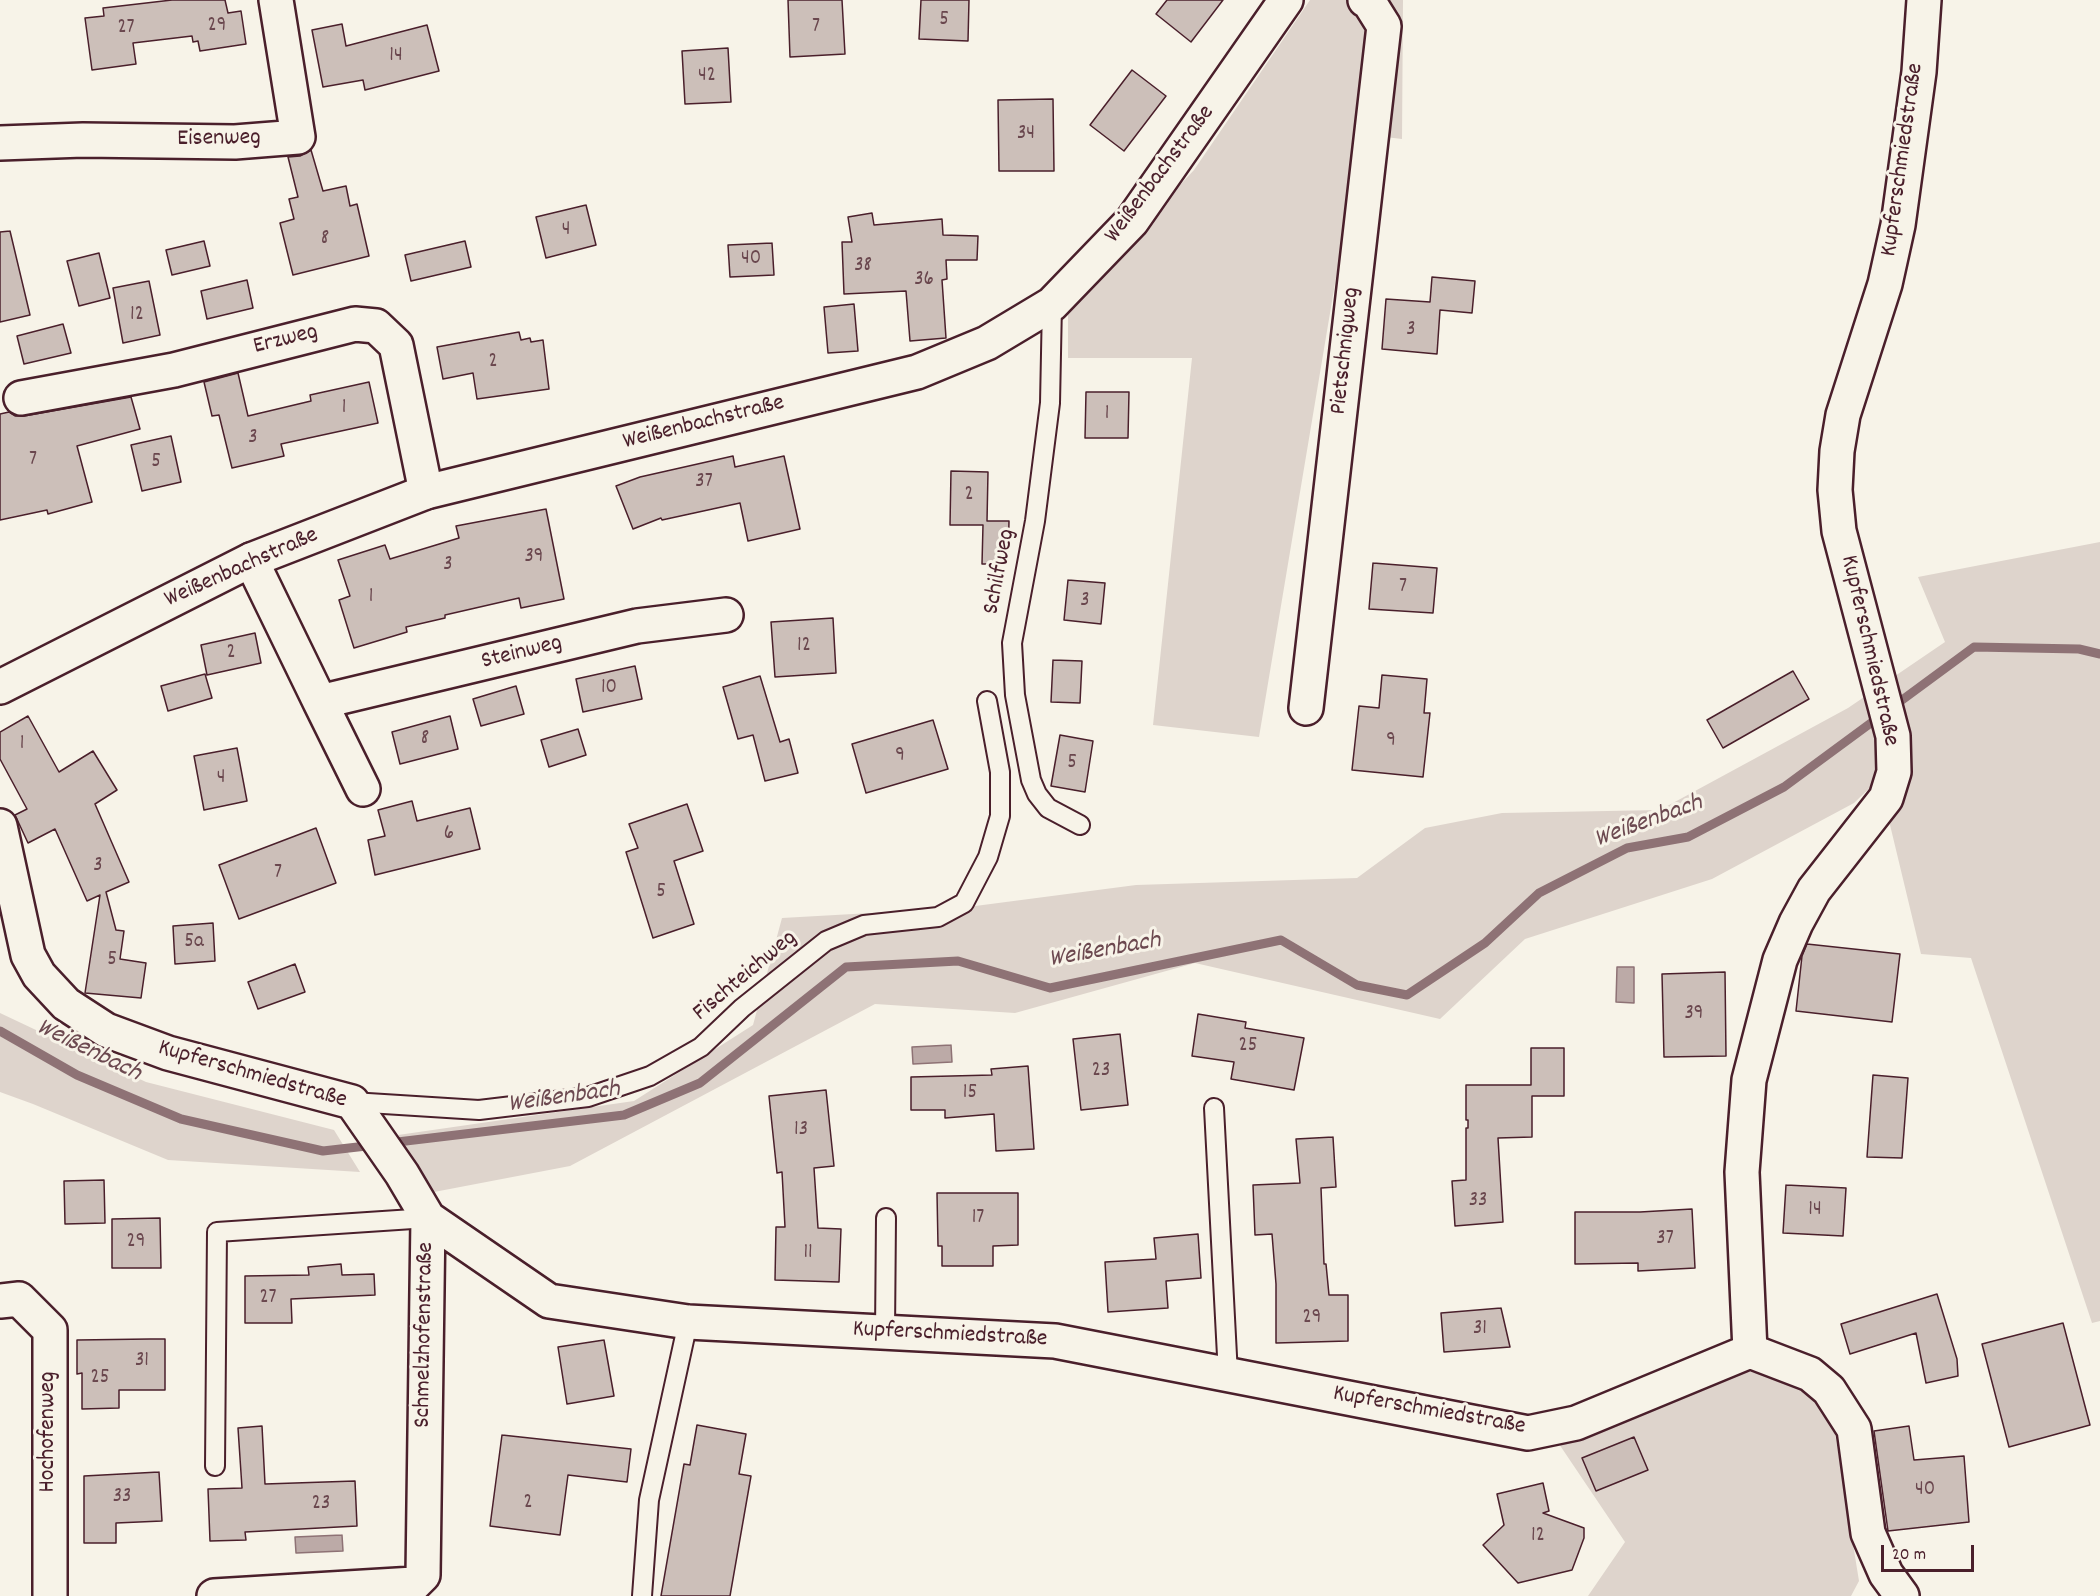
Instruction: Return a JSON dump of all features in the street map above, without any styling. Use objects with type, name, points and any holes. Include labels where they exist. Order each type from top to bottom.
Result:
[{"type":"street","name":"Eisenweg","points":[[0,143],[83,140],[235,142],[298,137],[276,0]]},
{"type":"street","name":"Weißenbachstraße","points":[[0,687],[250,560],[426,492],[916,372],[987,342],[1052,304],[1132,221],[1287,0]]},
{"type":"street","name":"Pietschnigweg","points":[[1306,708],[1384,26],[1369,2],[1365,0]]},
{"type":"street","name":"Kupferschmiedstraße","points":[[0,826],[28,955],[39,975],[66,1004],[106,1030],[168,1053],[362,1114],[428,1218],[549,1301],[688,1322],[1054,1341],[1528,1433],[1576,1424],[1750,1351],[1742,1172],[1749,1080],[1780,960],[1796,923],[1814,890],[1886,798],[1894,772],[1893,736],[1839,531],[1835,490],[1837,451],[1843,415],[1885,284],[1898,225],[1919,72],[1924,0]]},
{"type":"street","name":"Erzweg","points":[[21,398],[174,370],[355,324],[376,326],[396,345],[426,492]]},
{"type":"street","points":[[250,560],[363,789]]},
{"type":"street","name":"Steinweg","points":[[320,702],[637,626],[726,615]]},
{"type":"street","name":"Schmelzhofenstraße","points":[[214,1596],[414,1584],[423,1575],[428,1218]]},
{"type":"street","name":"Hochofenweg","points":[[0,1301],[19,1299],[50,1330],[50,1596]]},
{"type":"street","points":[[1750,1351],[1810,1374],[1829,1390],[1854,1428],[1868,1533],[1886,1574],[1902,1596]]},
{"type":"lane","name":"Schilfweg","points":[[1052,304],[1050,403],[1035,521],[1012,643],[1015,695],[1031,780],[1037,794],[1048,808],[1080,825]]},
{"type":"lane","name":"Fischteichweg","points":[[362,1114],[479,1110],[588,1097],[650,1076],[701,1047],[742,1008],[826,941],[864,925],[938,917],[964,903],[988,857],[1000,816],[1000,772],[987,701]]},
{"type":"lane","points":[[1214,1107],[1228,1375]]},
{"type":"lane","name":"Schmelzhofenstraße","points":[[215,1467],[217,1232],[428,1218]]},
{"type":"lane","points":[[885,1332],[886,1218]]},
{"type":"lane","points":[[642,1596],[649,1500],[688,1322]]},
{"type":"shaded area","points":[[1310,0],[1403,0],[1402,139],[1360,134],[1259,737],[1153,725],[1192,358],[1068,358],[1068,305],[1194,170]]},
{"type":"shaded area","points":[[2100,542],[2100,1321],[2092,1323],[1971,958],[1921,954],[1879,779],[1854,803],[1712,879],[1525,939],[1440,1019],[1195,963],[1015,1013],[875,1004],[570,1166],[434,1192],[398,1135],[634,1101],[753,1025],[782,918],[960,908],[1136,885],[1357,878],[1425,828],[1502,813],[1660,810],[1848,708],[1945,642],[1918,577]]},
{"type":"shaded area","points":[[1617,967],[1634,967],[1634,1003],[1616,1002]]},
{"type":"shaded area","points":[[0,1013],[146,1082],[334,1130],[360,1172],[168,1160],[0,1092]]},
{"type":"shaded area","points":[[951,1045],[952,1062],[913,1064],[912,1047]]},
{"type":"shaded area","points":[[1742,1370],[1807,1384],[1832,1415],[1859,1581],[1851,1596],[1588,1596],[1625,1542],[1557,1441]]},
{"type":"shaded area","points":[[342,1535],[343,1551],[296,1553],[295,1537]]},
{"type":"building","points":[[172,0],[225,0],[228,13],[241,11],[246,44],[200,51],[198,41],[193,42],[192,36],[133,43],[136,64],[92,70],[85,18],[104,16],[103,8]]},
{"type":"building","points":[[788,0],[842,0],[845,54],[790,57]]},
{"type":"building","points":[[921,0],[969,0],[968,41],[919,39]]},
{"type":"building","points":[[1167,0],[1223,0],[1191,42],[1156,14]]},
{"type":"building","points":[[342,24],[346,46],[427,25],[439,71],[365,90],[363,80],[323,87],[312,30]]},
{"type":"building","points":[[728,48],[731,102],[685,104],[682,51]]},
{"type":"building","points":[[1132,70],[1166,96],[1124,151],[1090,125]]},
{"type":"building","points":[[1053,99],[1054,171],[999,171],[998,100]]},
{"type":"building","points":[[311,150],[323,191],[346,186],[350,206],[357,204],[369,256],[293,275],[280,223],[294,219],[289,199],[298,197],[288,157],[300,156]]},
{"type":"building","points":[[586,205],[596,245],[546,258],[536,217]]},
{"type":"building","points":[[872,213],[874,225],[942,219],[943,235],[978,236],[977,260],[946,260],[947,279],[942,280],[946,338],[910,341],[906,291],[844,294],[842,242],[852,242],[848,217]]},
{"type":"building","points":[[10,231],[30,315],[0,322],[0,232]]},
{"type":"building","points":[[204,241],[210,266],[172,275],[166,250]]},
{"type":"building","points":[[465,241],[471,267],[411,281],[405,255]]},
{"type":"building","points":[[772,243],[774,275],[730,277],[728,245]]},
{"type":"building","points":[[99,253],[110,298],[79,306],[67,261]]},
{"type":"building","points":[[1432,277],[1475,281],[1472,313],[1440,310],[1437,354],[1382,349],[1386,299],[1430,302]]},
{"type":"building","points":[[247,280],[253,308],[207,319],[201,291]]},
{"type":"building","points":[[149,281],[160,335],[123,343],[113,288]]},
{"type":"building","points":[[854,304],[858,351],[828,353],[824,307]]},
{"type":"building","points":[[63,324],[71,353],[24,364],[17,336]]},
{"type":"building","points":[[519,332],[521,340],[530,338],[531,342],[543,340],[549,389],[477,399],[473,373],[443,379],[437,347]]},
{"type":"building","points":[[238,373],[248,416],[311,401],[310,395],[369,382],[378,423],[281,444],[284,456],[232,468],[219,415],[212,416],[204,382]]},
{"type":"building","points":[[1086,392],[1129,392],[1128,438],[1085,438]]},
{"type":"building","points":[[131,397],[140,429],[77,446],[92,502],[48,514],[47,510],[0,520],[0,414],[9,412],[15,416],[24,416]]},
{"type":"building","points":[[171,436],[181,482],[142,491],[131,445]]},
{"type":"building","points":[[733,456],[735,467],[784,456],[800,529],[748,541],[740,503],[662,520],[661,518],[633,529],[616,486],[640,477]]},
{"type":"building","points":[[951,471],[988,472],[987,521],[1009,521],[1008,564],[982,564],[983,525],[950,525]]},
{"type":"building","points":[[546,509],[564,599],[521,608],[519,598],[445,615],[445,618],[406,627],[407,632],[354,648],[339,600],[350,596],[338,560],[385,545],[390,559],[459,538],[456,526]]},
{"type":"building","points":[[1373,563],[1437,568],[1433,613],[1369,609]]},
{"type":"building","points":[[1068,580],[1105,583],[1101,624],[1064,620]]},
{"type":"building","points":[[833,618],[836,673],[775,677],[771,622]]},
{"type":"building","points":[[255,633],[261,663],[207,675],[201,645]]},
{"type":"building","points":[[1053,660],[1082,661],[1080,703],[1051,702]]},
{"type":"building","points":[[635,666],[642,699],[583,712],[576,679]]},
{"type":"building","points":[[1793,671],[1809,699],[1723,748],[1707,720]]},
{"type":"building","points":[[205,674],[212,698],[168,711],[161,686]]},
{"type":"building","points":[[1382,675],[1427,679],[1424,713],[1430,713],[1423,777],[1352,770],[1359,706],[1379,708]]},
{"type":"building","points":[[760,676],[780,742],[789,739],[798,773],[765,781],[753,735],[738,739],[723,687]]},
{"type":"building","points":[[516,686],[524,714],[481,726],[473,699]]},
{"type":"building","points":[[28,716],[59,772],[93,751],[117,790],[95,804],[129,882],[106,892],[116,930],[124,931],[120,959],[146,963],[141,998],[85,993],[100,895],[87,901],[55,829],[28,843],[15,815],[27,809],[0,759],[0,732]]},
{"type":"building","points":[[450,716],[458,749],[400,764],[392,732]]},
{"type":"building","points":[[933,720],[948,769],[866,793],[852,744]]},
{"type":"building","points":[[578,729],[586,755],[549,767],[541,740]]},
{"type":"building","points":[[1060,735],[1093,741],[1085,792],[1051,786]]},
{"type":"building","points":[[237,748],[247,801],[204,810],[194,756]]},
{"type":"building","points":[[412,801],[417,821],[470,808],[480,849],[375,875],[368,840],[385,836],[378,810]]},
{"type":"building","points":[[687,804],[703,851],[674,861],[694,924],[653,938],[626,852],[638,848],[629,824]]},
{"type":"building","points":[[316,828],[336,883],[239,919],[219,865]]},
{"type":"building","points":[[213,923],[215,961],[175,964],[173,926]]},
{"type":"building","points":[[1807,944],[1900,954],[1892,1022],[1796,1011],[1802,956]]},
{"type":"building","points":[[295,964],[305,992],[258,1009],[248,982]]},
{"type":"building","points":[[1725,972],[1726,1056],[1664,1057],[1662,974]]},
{"type":"building","points":[[1198,1014],[1246,1022],[1245,1028],[1304,1038],[1294,1090],[1231,1079],[1234,1062],[1192,1056]]},
{"type":"building","points":[[1120,1034],[1128,1105],[1081,1110],[1073,1039]]},
{"type":"building","points":[[1531,1048],[1564,1048],[1564,1096],[1532,1096],[1532,1137],[1498,1138],[1503,1222],[1455,1226],[1452,1181],[1466,1180],[1468,1120],[1466,1120],[1466,1085],[1531,1085]]},
{"type":"building","points":[[1028,1066],[1034,1149],[996,1151],[994,1114],[945,1118],[945,1110],[911,1110],[911,1077],[992,1075],[991,1069]]},
{"type":"building","points":[[1873,1075],[1908,1078],[1902,1158],[1867,1157]]},
{"type":"building","points":[[826,1090],[834,1166],[814,1168],[818,1228],[841,1229],[839,1282],[775,1280],[776,1227],[785,1227],[782,1172],[777,1173],[769,1096]]},
{"type":"building","points":[[1333,1137],[1336,1187],[1321,1188],[1324,1264],[1326,1264],[1329,1295],[1348,1295],[1348,1341],[1276,1343],[1276,1284],[1272,1234],[1255,1235],[1253,1185],[1300,1183],[1296,1139]]},
{"type":"building","points":[[104,1180],[105,1223],[65,1224],[64,1181]]},
{"type":"building","points":[[1786,1185],[1846,1188],[1843,1236],[1783,1233]]},
{"type":"building","points":[[937,1193],[1018,1193],[1018,1245],[993,1246],[993,1266],[942,1266],[942,1246],[938,1246]]},
{"type":"building","points":[[1692,1209],[1695,1268],[1638,1271],[1638,1263],[1575,1264],[1575,1212]]},
{"type":"building","points":[[160,1218],[161,1268],[112,1268],[112,1219]]},
{"type":"building","points":[[1198,1234],[1201,1278],[1166,1281],[1168,1308],[1108,1312],[1105,1262],[1156,1259],[1154,1238]]},
{"type":"building","points":[[341,1264],[342,1275],[374,1274],[375,1295],[291,1299],[292,1323],[245,1323],[245,1276],[309,1275],[308,1267]]},
{"type":"building","points":[[1937,1294],[1957,1359],[1958,1376],[1926,1383],[1916,1333],[1850,1354],[1841,1324]]},
{"type":"building","points":[[1501,1308],[1510,1347],[1444,1352],[1441,1313]]},
{"type":"building","points":[[2063,1323],[2090,1425],[2009,1447],[1982,1344]]},
{"type":"building","points":[[165,1339],[165,1390],[119,1390],[119,1408],[82,1409],[82,1373],[77,1374],[77,1340]]},
{"type":"building","points":[[604,1340],[614,1396],[567,1404],[558,1347]]},
{"type":"building","points":[[697,1425],[746,1434],[739,1474],[751,1476],[730,1596],[661,1596],[684,1464],[690,1465]]},
{"type":"building","points":[[262,1426],[265,1484],[355,1481],[357,1526],[245,1532],[246,1540],[210,1541],[208,1489],[242,1488],[238,1428]]},
{"type":"building","points":[[1909,1426],[1914,1460],[1964,1456],[1969,1522],[1888,1531],[1874,1431]]},
{"type":"building","points":[[502,1435],[631,1449],[627,1482],[568,1475],[560,1535],[490,1526]]},
{"type":"building","points":[[1634,1437],[1648,1470],[1596,1491],[1582,1458]]},
{"type":"building","points":[[159,1472],[162,1521],[116,1523],[116,1543],[84,1543],[84,1476]]},
{"type":"building","points":[[1543,1483],[1549,1511],[1543,1513],[1584,1528],[1584,1538],[1572,1570],[1518,1583],[1483,1545],[1504,1525],[1497,1494]]},
{"type":"waterway","name":"Weißenbach","points":[[389,1143],[624,1115],[700,1083],[846,967],[958,961],[1050,988],[1281,940],[1357,985],[1407,995],[1485,943],[1539,893],[1627,848],[1688,837],[1784,787],[1974,647],[2079,649],[2100,654]]},
{"type":"waterway","name":"Weißenbach","points":[[0,1031],[77,1075],[181,1119],[323,1151],[375,1145]]}]
